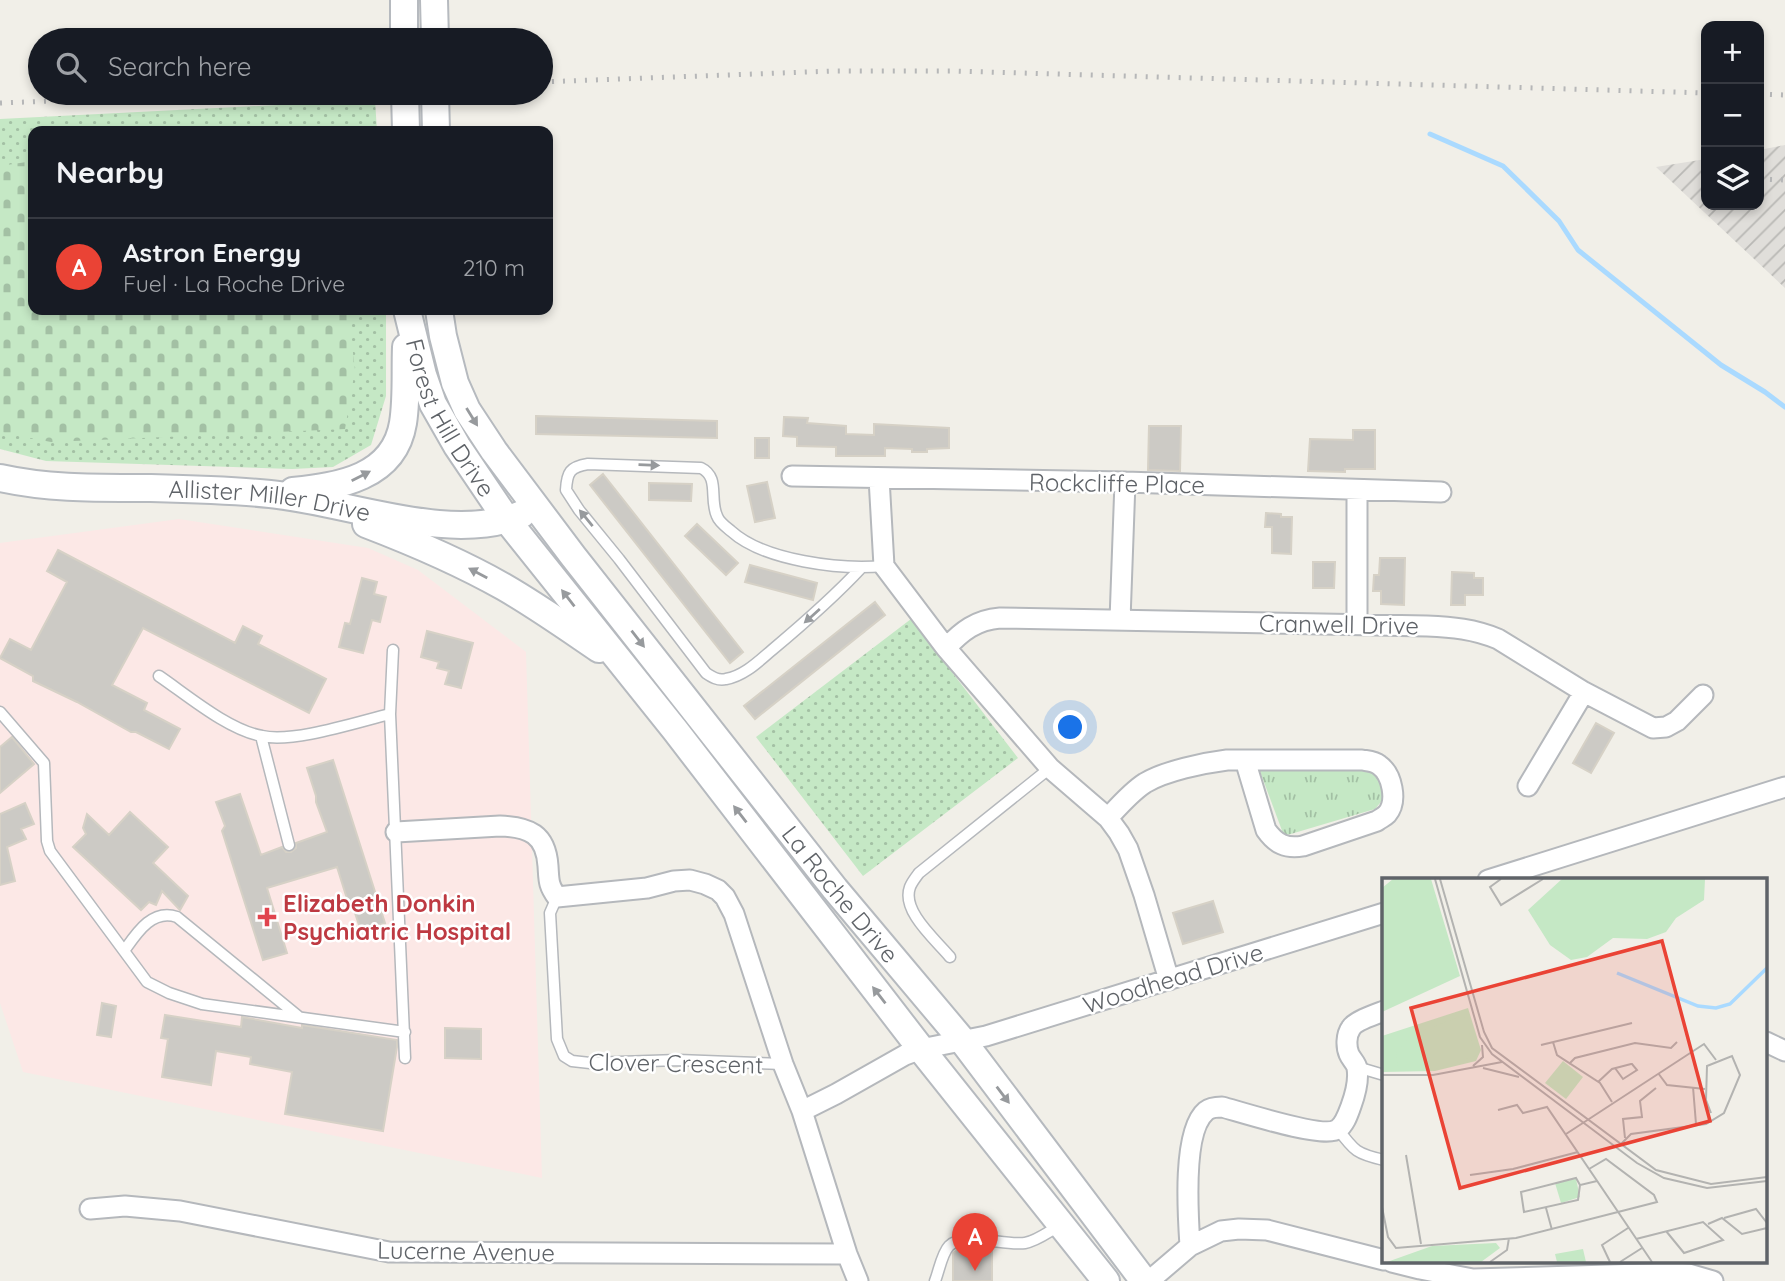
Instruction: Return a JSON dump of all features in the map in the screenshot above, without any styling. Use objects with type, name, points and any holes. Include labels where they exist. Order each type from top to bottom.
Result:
[{"type":"street","points":[[404,0],[404,28]]},
{"type":"street","points":[[434,0],[435,28]]},
{"type":"street","points":[[405,105],[405,126]]},
{"type":"street","points":[[435,105],[436,126]]},
{"type":"street","points":[[276,495],[355,480],[379,466],[390,454],[403,426],[407,315]]},
{"type":"street","name":"Forest Hill Drive","points":[[408,315],[433,404],[457,446],[507,520]]},
{"type":"street","name":"Forest Hill Drive","points":[[440,315],[455,383],[467,410],[536,508]]},
{"type":"street","name":"Rockcliffe Place","points":[[792,476],[1125,482],[1441,492]]},
{"type":"street","name":"Allister Miller Drive","points":[[0,478],[75,488],[148,488],[276,495],[443,524],[465,525],[507,520],[536,508]]},
{"type":"street","points":[[879,478],[884,566],[946,648],[1050,768],[1108,818],[1119,833],[1128,849],[1144,895],[1169,980]]},
{"type":"street","points":[[1120,620],[1125,482]]},
{"type":"street","points":[[1357,490],[1357,624]]},
{"type":"street","points":[[276,495],[405,539],[472,570],[535,607],[618,662]]},
{"type":"street","name":"La Roche Drive","points":[[536,508],[835,889],[962,1040],[1146,1281]]},
{"type":"street","name":"La Roche Drive","points":[[507,520],[675,730],[920,1049],[1105,1281]]},
{"type":"street","name":"Cranwell Drive","points":[[946,648],[962,632],[977,623],[1000,618],[1453,627],[1484,633],[1498,639],[1584,692],[1653,728],[1666,727],[1677,721],[1703,695]]},
{"type":"street","points":[[1528,786],[1584,692]]},
{"type":"street","points":[[1108,818],[1147,781],[1207,763],[1227,760],[1245,760],[1362,760],[1371,761],[1390,779],[1390,810],[1377,821],[1303,846],[1284,846],[1273,840],[1266,830],[1245,760]]},
{"type":"street","points":[[1502,878],[1524,875],[1785,787]]},
{"type":"street","name":"Clover Crescent","points":[[396,832],[513,827],[531,831],[542,841],[548,856],[550,888],[557,897],[647,888],[690,880],[718,890],[734,914],[783,1064],[802,1111]]},
{"type":"street","name":"Woodhead Drive","points":[[962,1040],[986,1036],[1382,914]]},
{"type":"street","points":[[1190,1245],[1186,1196],[1189,1157],[1200,1118],[1207,1110],[1222,1107],[1314,1131],[1338,1129],[1345,1121],[1357,1083],[1357,1067],[1349,1056],[1347,1045],[1350,1028],[1382,1012]]},
{"type":"street","points":[[858,1281],[802,1111],[905,1055],[962,1040]]},
{"type":"street","points":[[1768,1043],[1785,1051]]},
{"type":"street","name":"Lucerne Avenue","points":[[90,1209],[125,1206],[180,1212],[389,1252],[848,1254]]},
{"type":"street","points":[[1146,1281],[1190,1245],[1221,1231],[1238,1229],[1267,1230],[1382,1259]]},
{"type":"street","points":[[1400,1264],[1473,1279],[1692,1268],[1713,1281]]},
{"type":"lane","points":[[860,568],[839,592],[751,667],[729,679],[714,678],[706,673],[579,510],[566,490],[569,474],[577,466],[588,464],[701,468],[711,477],[717,517],[741,541],[800,560],[860,568],[884,566]]},
{"type":"lane","points":[[394,650],[390,714],[405,1058]]},
{"type":"lane","points":[[159,676],[233,726],[261,736],[310,734],[390,714]]},
{"type":"lane","points":[[0,712],[44,763],[47,841],[50,851],[147,982],[202,1004],[405,1032]]},
{"type":"lane","points":[[261,736],[289,845]]},
{"type":"lane","points":[[950,957],[914,915],[908,897],[910,887],[919,873],[1050,768]]},
{"type":"lane","name":"Clover Crescent","points":[[557,897],[550,913],[557,1039],[564,1056],[572,1061],[590,1063],[678,1060],[783,1064]]},
{"type":"lane","points":[[124,951],[152,920],[161,916],[177,917],[299,1017]]},
{"type":"lane","points":[[1357,1067],[1382,1074]]},
{"type":"lane","points":[[1338,1129],[1358,1153],[1382,1160]]},
{"type":"lane","points":[[935,1281],[949,1246],[955,1242],[976,1240],[1022,1243],[1061,1225]]},
{"type":"shaded area","points":[[1785,145],[1785,288],[1702,210],[1764,210],[1764,149]]},
{"type":"shaded area","points":[[1701,160],[1701,209],[1656,167]]},
{"type":"shaded area","name":"Elizabeth Donkin Psychiatric Hospital","points":[[179,519],[368,548],[418,570],[526,652],[542,1178],[23,1072],[0,1003],[0,543]]},
{"type":"green space","points":[[276,105],[375,105],[377,126],[28,126],[28,315],[386,315],[386,396],[371,445],[333,467],[292,469],[46,461],[0,449],[0,119]]},
{"type":"green space","points":[[28,162],[28,315],[349,315],[355,370],[345,429],[51,442],[0,432],[0,166]]},
{"type":"green space","points":[[911,619],[1018,758],[863,876],[756,737]]},
{"type":"green space","points":[[1258,766],[1375,768],[1385,797],[1375,809],[1284,836]]},
{"type":"building","points":[[536,416],[717,421],[717,438],[536,434]]},
{"type":"building","points":[[784,417],[808,418],[807,423],[846,426],[846,434],[874,435],[874,424],[949,428],[949,448],[912,452],[912,449],[885,448],[885,456],[836,456],[836,447],[797,446],[797,437],[783,436]]},
{"type":"building","points":[[1149,426],[1181,426],[1180,471],[1148,470]]},
{"type":"building","points":[[1353,430],[1375,430],[1375,469],[1345,469],[1345,472],[1308,471],[1310,439],[1353,440]]},
{"type":"building","points":[[755,438],[769,438],[769,458],[755,458]]},
{"type":"building","points":[[603,474],[743,652],[730,663],[590,485]]},
{"type":"building","points":[[767,482],[775,518],[755,522],[747,486]]},
{"type":"building","points":[[649,483],[692,484],[691,501],[649,500]]},
{"type":"building","points":[[1266,513],[1292,517],[1291,554],[1272,553],[1272,527],[1265,527]]},
{"type":"building","points":[[697,524],[738,563],[726,575],[685,536]]},
{"type":"building","points":[[58,550],[235,643],[243,626],[262,636],[258,644],[326,679],[309,713],[143,628],[112,685],[147,703],[144,710],[180,729],[169,749],[33,681],[33,676],[0,658],[10,639],[31,650],[67,582],[47,571]]},
{"type":"building","points":[[1380,558],[1405,558],[1404,605],[1381,604],[1381,591],[1373,591],[1374,575],[1379,575]]},
{"type":"building","points":[[1313,562],[1335,562],[1334,588],[1313,588]]},
{"type":"building","points":[[750,565],[817,583],[813,600],[745,582]]},
{"type":"building","points":[[1452,572],[1474,573],[1474,578],[1483,578],[1483,595],[1465,595],[1465,605],[1451,605]]},
{"type":"building","points":[[362,578],[377,582],[374,594],[386,597],[380,622],[372,620],[363,653],[339,647],[345,623],[350,624]]},
{"type":"building","points":[[875,602],[885,615],[755,719],[744,706]]},
{"type":"building","points":[[427,631],[473,643],[461,688],[445,684],[449,671],[437,668],[439,662],[421,657]]},
{"type":"building","points":[[1596,723],[1614,733],[1591,773],[1573,763]]},
{"type":"building","points":[[12,737],[34,764],[0,793],[0,747]]},
{"type":"building","points":[[333,760],[385,923],[361,931],[353,907],[349,905],[337,867],[267,888],[287,953],[263,960],[222,831],[225,826],[216,802],[240,794],[261,855],[282,847],[286,852],[291,852],[296,848],[296,843],[327,832],[307,768]]},
{"type":"building","points":[[25,803],[34,824],[21,829],[26,839],[7,847],[15,881],[0,885],[0,814]]},
{"type":"building","points":[[130,812],[168,847],[153,863],[188,896],[180,910],[162,891],[156,905],[149,902],[141,910],[73,847],[86,834],[83,828],[87,814],[109,835]]},
{"type":"building","points":[[1213,901],[1223,932],[1183,944],[1173,913]]},
{"type":"building","points":[[102,1003],[116,1006],[111,1037],[97,1035]]},
{"type":"building","points":[[165,1015],[241,1027],[242,1017],[397,1040],[383,1131],[285,1114],[292,1072],[250,1064],[251,1057],[216,1051],[211,1085],[162,1077],[168,1039],[161,1038]]},
{"type":"building","points":[[445,1028],[481,1029],[481,1059],[445,1058]]},
{"type":"building","points":[[961,1248],[992,1248],[992,1281],[953,1281],[953,1253]]},
{"type":"waterway","points":[[1430,134],[1503,166],[1559,221],[1578,250],[1721,365],[1785,407]]},
{"type":"railway","points":[[553,82],[833,71],[953,71],[1701,93]]},
{"type":"railway","points":[[1764,94],[1785,95]]},
{"type":"railway","points":[[0,103],[28,102]]},
{"type":"railway","points":[[1764,179],[1785,180]]},
{"type":"place","name":"Elizabeth Donkin Psychiatric Hospital","points":[[267,917]]},
{"type":"place","name":"Astron Energy","points":[[975,1271]]}]
